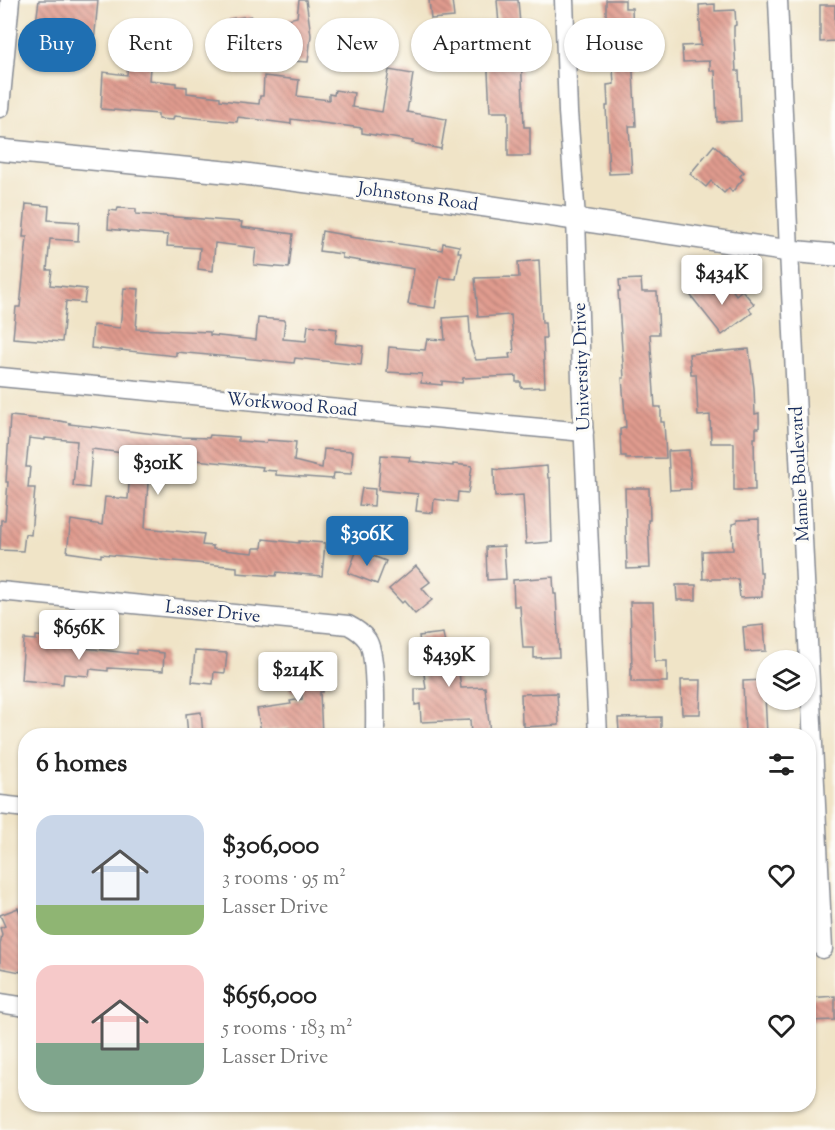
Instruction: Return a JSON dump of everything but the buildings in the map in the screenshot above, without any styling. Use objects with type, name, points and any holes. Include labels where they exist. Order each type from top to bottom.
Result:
[{"type":"street","points":[[0,108],[10,0]]},
{"type":"street","name":"University Drive","points":[[564,0],[568,112],[576,218],[598,728]]},
{"type":"street","name":"Mamie Boulevard","points":[[778,0],[812,728]]},
{"type":"street","name":"Johnstons Road","points":[[0,150],[244,174],[576,218],[789,251],[835,255]]},
{"type":"street","name":"Workwood Road","points":[[0,377],[584,432]]},
{"type":"street","name":"Lasser Drive","points":[[0,591],[348,626],[360,631],[368,641],[372,652],[375,728]]},
{"type":"street","points":[[0,806],[18,807]]},
{"type":"street","name":"Mamie Boulevard","points":[[816,822],[822,949]]},
{"type":"street","points":[[0,1002],[18,1005]]}]
